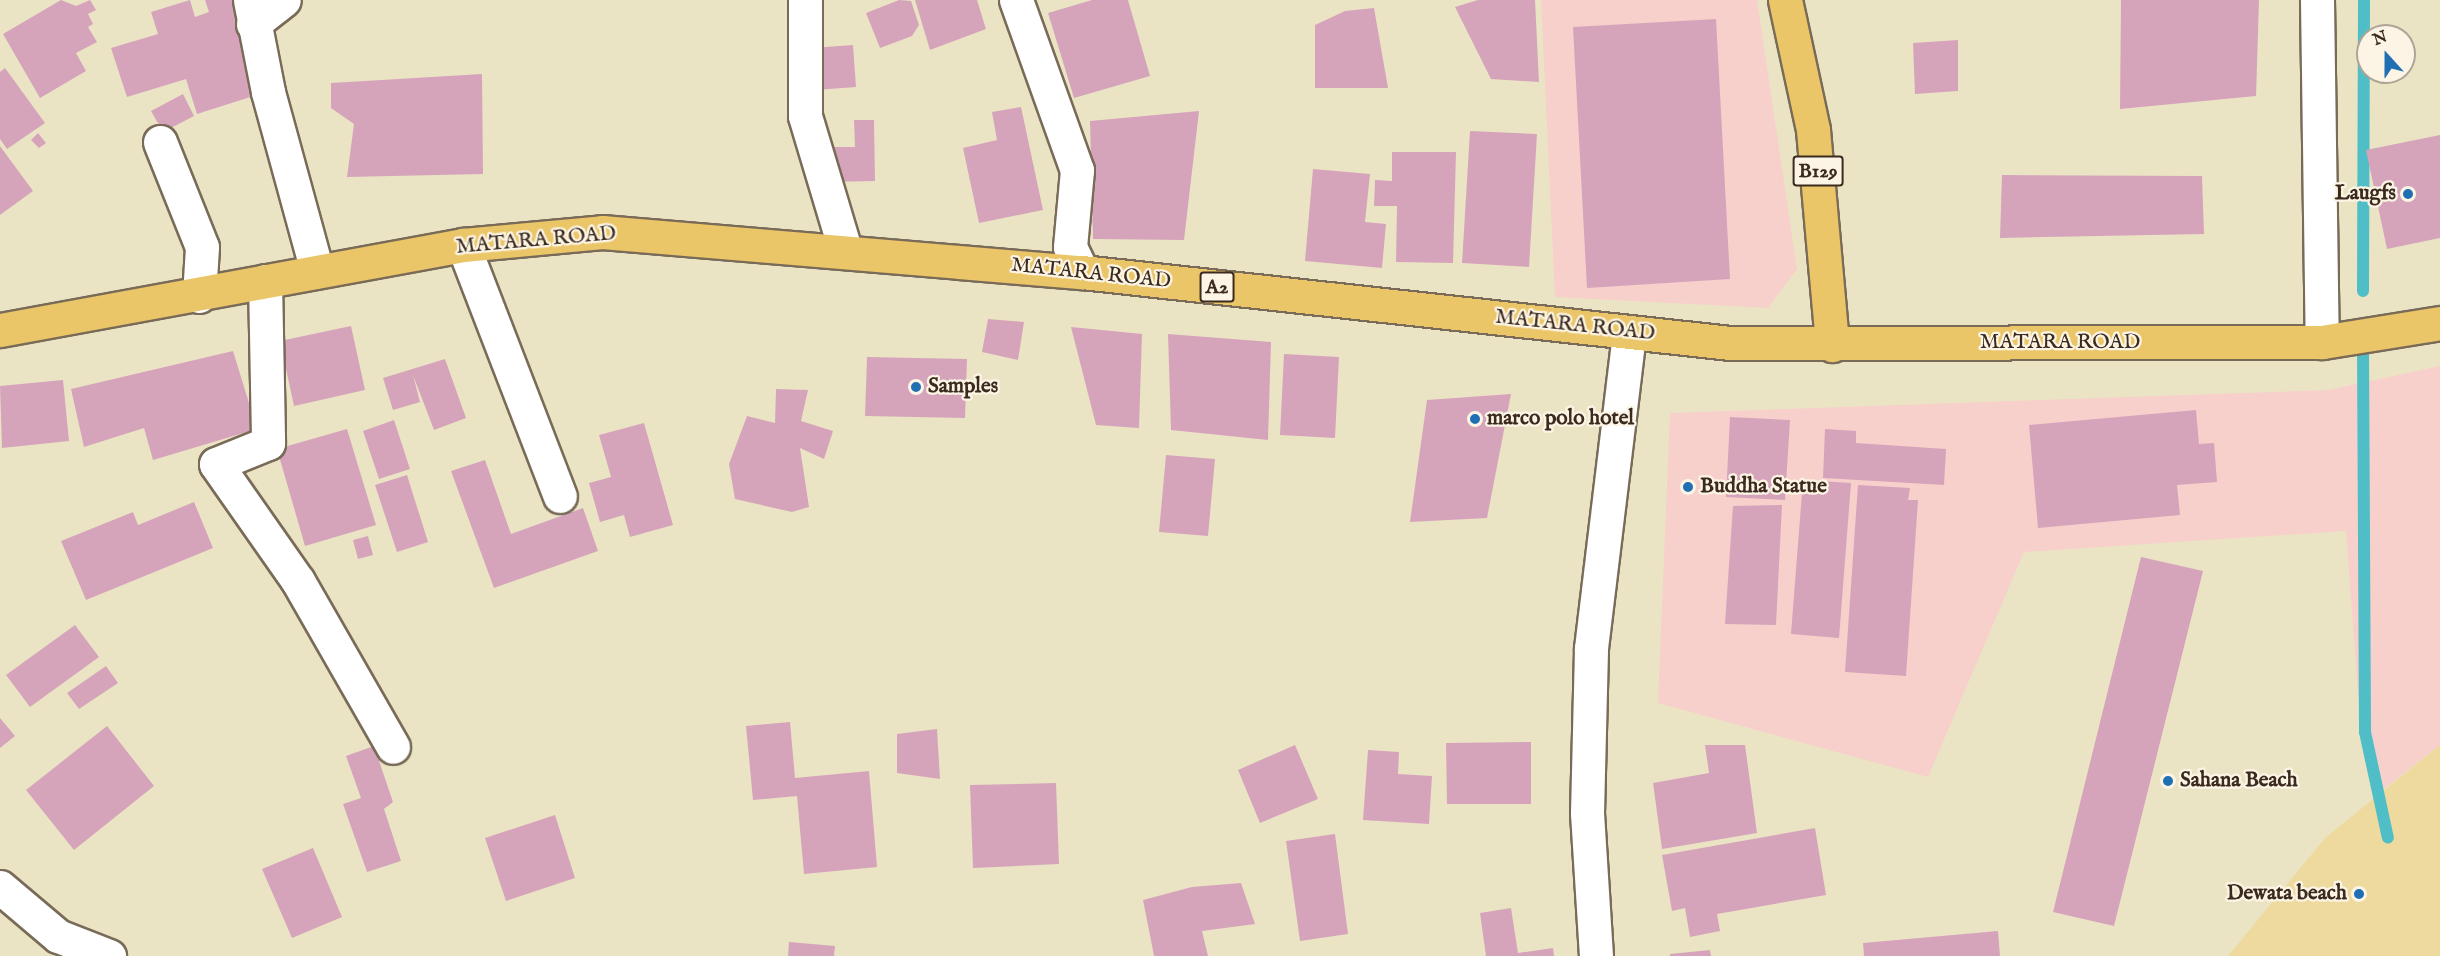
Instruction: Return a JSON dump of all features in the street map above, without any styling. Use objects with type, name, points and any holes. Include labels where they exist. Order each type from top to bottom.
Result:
[{"type":"main road","name":"B129","points":[[1785,0],[1813,130],[1832,345]]},
{"type":"main road","name":"MATARA ROAD","points":[[0,330],[198,296],[265,281],[463,245],[602,232],[845,249],[1082,272],[1730,343],[1832,345],[2322,342],[2440,323]]},
{"type":"street","points":[[284,0],[252,12],[317,271]]},
{"type":"street","points":[[805,0],[806,116],[845,249]]},
{"type":"street","points":[[1016,0],[1077,171],[1070,247],[1082,272]]},
{"type":"street","points":[[2317,0],[2322,342]]},
{"type":"street","points":[[160,142],[202,248],[198,296]]},
{"type":"street","points":[[463,245],[560,496]]},
{"type":"street","points":[[265,281],[268,443],[216,464],[298,581],[393,747]]},
{"type":"street","points":[[1596,956],[1587,813],[1591,648],[1629,332]]},
{"type":"street","points":[[0,887],[58,936],[109,956]]},
{"type":"shaded area","points":[[1541,0],[1757,0],[1797,269],[1768,308],[1555,297]]},
{"type":"shaded area","points":[[2440,366],[2440,745],[2374,797],[2361,733],[2346,531],[2024,552],[1928,777],[1658,703],[1670,413],[2328,390]]},
{"type":"sand","name":"Dewata beach","points":[[2440,745],[2440,956],[2228,956],[2325,838]]},
{"type":"building","points":[[61,0],[76,6],[90,0],[96,10],[88,14],[93,24],[88,27],[97,42],[76,53],[86,71],[40,98],[3,34]]},
{"type":"building","points":[[190,0],[195,17],[209,12],[205,0],[242,0],[269,91],[197,114],[186,79],[127,97],[111,48],[158,34],[151,12]]},
{"type":"building","points":[[899,0],[911,1],[919,25],[912,36],[880,48],[866,13]]},
{"type":"building","points":[[915,0],[977,0],[986,29],[930,50]]},
{"type":"building","points":[[1092,0],[1128,0],[1150,76],[1074,98],[1048,13]]},
{"type":"building","points":[[1478,0],[1535,0],[1539,82],[1491,79],[1455,7]]},
{"type":"building","points":[[2121,0],[2259,0],[2256,96],[2120,109]]},
{"type":"building","points":[[1374,8],[1388,88],[1315,88],[1315,25],[1345,11]]},
{"type":"building","points":[[1716,19],[1730,279],[1587,288],[1573,27]]},
{"type":"building","points":[[1958,40],[1958,91],[1915,94],[1913,43]]},
{"type":"building","points":[[853,45],[856,87],[816,90],[812,48]]},
{"type":"building","points":[[5,68],[45,123],[7,149],[0,139],[0,72]]},
{"type":"building","points":[[482,74],[483,174],[347,177],[354,124],[331,108],[331,83]]},
{"type":"building","points":[[183,94],[194,116],[163,132],[151,111]]},
{"type":"building","points":[[1021,107],[1043,210],[979,223],[963,148],[997,140],[992,112]]},
{"type":"building","points":[[1199,111],[1184,240],[1093,239],[1090,121]]},
{"type":"building","points":[[854,120],[874,120],[875,181],[826,182],[826,147],[855,147]]},
{"type":"building","points":[[1470,131],[1537,134],[1529,267],[1462,263]]},
{"type":"building","points":[[38,133],[46,143],[39,148],[31,140]]},
{"type":"building","name":"Laugfs","points":[[2440,135],[2440,238],[2387,249],[2366,150]]},
{"type":"building","points":[[0,146],[33,191],[0,215]]},
{"type":"building","points":[[1392,152],[1456,152],[1453,263],[1396,262],[1397,206],[1374,206],[1375,180],[1392,181]]},
{"type":"building","points":[[1313,169],[1370,174],[1365,222],[1386,224],[1382,268],[1305,261]]},
{"type":"building","points":[[2002,175],[2202,176],[2204,234],[2000,238]]},
{"type":"building","points":[[988,319],[1024,322],[1018,360],[982,352]]},
{"type":"building","points":[[351,326],[365,390],[294,406],[280,341]]},
{"type":"building","points":[[1071,327],[1142,334],[1139,428],[1096,425]]},
{"type":"building","points":[[1168,334],[1271,342],[1268,440],[1171,430]]},
{"type":"building","points":[[233,351],[257,429],[153,460],[144,428],[84,447],[71,389]]},
{"type":"building","points":[[1284,354],[1339,357],[1335,438],[1280,435]]},
{"type":"building","name":"Samples","points":[[867,357],[967,359],[965,418],[865,416]]},
{"type":"building","points":[[445,359],[466,418],[434,430],[413,375],[420,402],[393,410],[383,378]]},
{"type":"building","points":[[63,380],[69,441],[2,448],[0,386]]},
{"type":"building","points":[[776,389],[808,390],[801,421],[833,431],[824,459],[800,448],[809,507],[792,512],[735,499],[729,464],[747,416],[775,423]]},
{"type":"building","points":[[1511,394],[1487,518],[1410,522],[1427,400]]},
{"type":"building","points":[[2196,410],[2199,444],[2214,443],[2217,482],[2177,485],[2180,515],[2038,528],[2029,425]]},
{"type":"building","points":[[1730,417],[1790,420],[1785,500],[1726,497]]},
{"type":"building","points":[[394,420],[410,469],[379,479],[363,431]]},
{"type":"building","points":[[644,423],[673,525],[630,537],[624,515],[600,522],[589,483],[611,477],[599,435]]},
{"type":"building","points":[[347,429],[376,525],[305,546],[277,449]]},
{"type":"building","points":[[1825,429],[1856,431],[1856,443],[1946,449],[1944,485],[1823,478]]},
{"type":"building","points":[[1166,455],[1215,459],[1208,536],[1159,532]]},
{"type":"building","points":[[485,460],[511,534],[583,508],[598,551],[494,588],[451,471]]},
{"type":"building","points":[[407,475],[428,542],[397,552],[375,485]]},
{"type":"building","points":[[1803,480],[1851,483],[1839,638],[1791,634]]},
{"type":"building","points":[[1858,485],[1910,488],[1908,500],[1918,500],[1906,676],[1845,672]]},
{"type":"building","points":[[194,502],[213,548],[86,600],[61,541],[133,512],[138,525]]},
{"type":"building","points":[[1782,505],[1776,625],[1725,624],[1733,506]]},
{"type":"building","points":[[368,536],[373,555],[358,559],[353,540]]},
{"type":"building","points":[[2141,557],[2203,571],[2114,926],[2053,912]]},
{"type":"building","points":[[75,625],[99,657],[30,707],[6,675]]},
{"type":"building","points":[[106,666],[118,683],[79,709],[67,693]]},
{"type":"building","points":[[0,718],[15,736],[0,748]]},
{"type":"building","points":[[790,722],[795,778],[869,771],[877,867],[804,874],[797,796],[753,800],[746,726]]},
{"type":"building","points":[[107,726],[154,786],[74,850],[26,790]]},
{"type":"building","points":[[937,729],[940,779],[897,773],[897,734]]},
{"type":"building","points":[[1531,742],[1531,804],[1447,804],[1446,743]]},
{"type":"building","points":[[1295,745],[1318,799],[1260,823],[1238,770]]},
{"type":"building","points":[[1705,745],[1745,745],[1757,833],[1662,849],[1653,783],[1709,773]]},
{"type":"building","points":[[374,746],[393,802],[384,809],[401,861],[367,872],[343,804],[361,798],[346,756]]},
{"type":"building","points":[[1368,750],[1399,752],[1398,774],[1432,776],[1429,824],[1363,820]]},
{"type":"building","points":[[1056,783],[1059,864],[973,868],[970,785]]},
{"type":"building","points":[[555,815],[575,878],[506,901],[485,838]]},
{"type":"building","points":[[1815,828],[1826,895],[1717,914],[1720,931],[1690,937],[1685,908],[1672,911],[1662,855]]},
{"type":"building","points":[[1335,834],[1348,934],[1300,941],[1286,841]]},
{"type":"building","points":[[313,848],[342,917],[292,938],[262,869]]},
{"type":"building","points":[[1241,883],[1255,924],[1202,931],[1208,956],[1154,956],[1143,900],[1192,887]]},
{"type":"building","points":[[1511,908],[1518,953],[1553,948],[1554,956],[1486,956],[1480,913]]},
{"type":"building","points":[[1998,931],[2000,956],[1864,956],[1863,943]]},
{"type":"building","points":[[789,942],[835,946],[834,956],[788,956]]},
{"type":"building","points":[[1710,950],[1711,956],[1670,956],[1670,954]]},
{"type":"waterway","points":[[2363,291],[2364,0]]},
{"type":"waterway","points":[[2363,347],[2365,732],[2388,838]]},
{"type":"place","name":"Laugfs","points":[[2408,194]]},
{"type":"place","name":"Samples","points":[[916,387]]},
{"type":"place","name":"marco polo hotel","points":[[1475,419]]},
{"type":"place","name":"Buddha Statue","points":[[1688,487]]},
{"type":"place","name":"Sahana Beach","points":[[2168,781]]},
{"type":"place","name":"Dewata beach","points":[[2359,894]]}]
